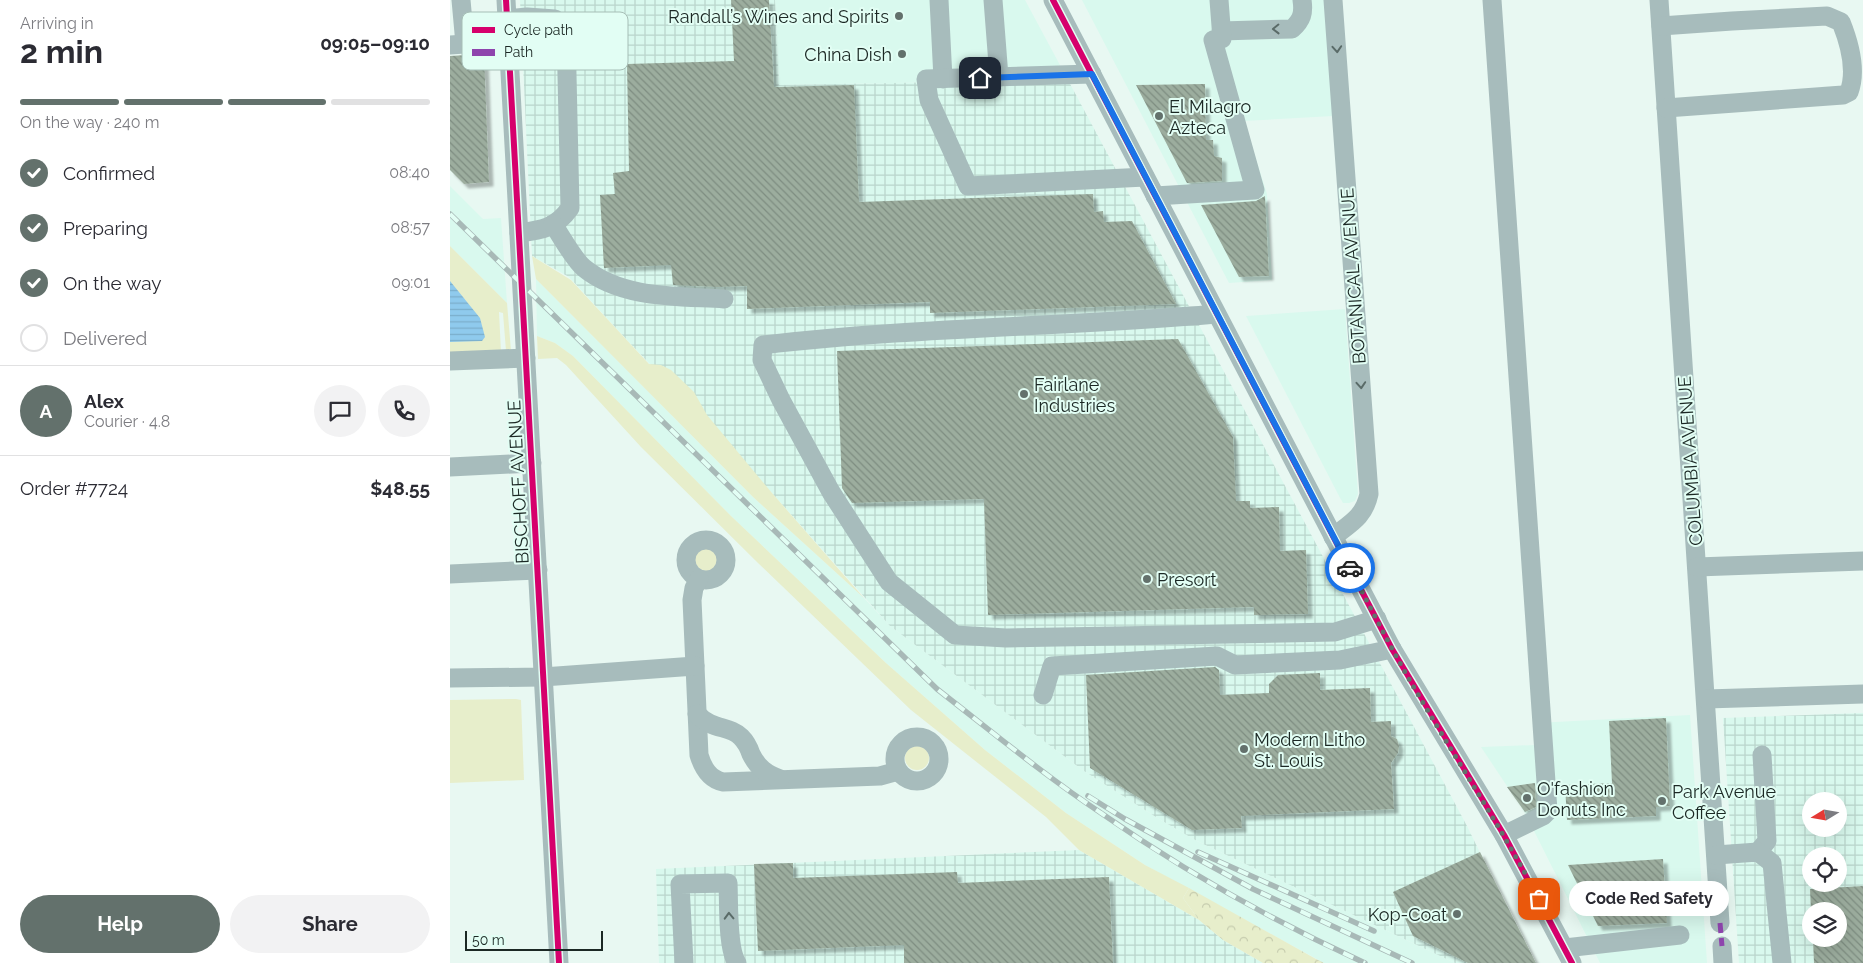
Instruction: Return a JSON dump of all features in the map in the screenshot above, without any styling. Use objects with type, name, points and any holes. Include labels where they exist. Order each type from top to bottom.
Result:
[{"type":"street","points":[[457,45],[461,0]]},
{"type":"street","points":[[939,0],[943,79]]},
{"type":"street","points":[[993,0],[999,77]]},
{"type":"street","points":[[1052,0],[1392,649],[1504,835],[1568,956],[1680,935]]},
{"type":"street","points":[[1155,196],[1255,190],[1217,36],[1219,0]]},
{"type":"street","points":[[1217,36],[1292,29],[1299,22],[1304,12],[1302,0]]},
{"type":"street","name":"BOTANICAL AVENUE","points":[[1333,0],[1369,494],[1366,506],[1356,519],[1333,537]]},
{"type":"street","points":[[1492,0],[1548,811],[1543,816],[1504,835]]},
{"type":"street","name":"COLUMBIA AVENUE","points":[[1659,0],[1720,923]]},
{"type":"street","points":[[1661,26],[1732,20],[1827,16],[1841,22],[1851,60],[1852,85],[1849,92],[1843,95],[1666,108]]},
{"type":"street","name":"BISCHOFF AVENUE","points":[[511,70],[559,963]]},
{"type":"street","points":[[519,233],[542,230],[561,220],[570,208],[567,70]]},
{"type":"street","points":[[1092,74],[926,79],[929,100],[968,186],[1145,177]]},
{"type":"street","points":[[553,224],[583,267],[620,288],[641,293],[724,299]]},
{"type":"street","points":[[1216,314],[1151,320],[834,337],[763,345],[762,360],[781,400],[831,492],[889,582],[955,634],[1006,638],[1335,632],[1377,619]]},
{"type":"street","points":[[450,361],[526,358]]},
{"type":"street","points":[[450,467],[532,464]]},
{"type":"street","points":[[1697,567],[1863,561]]},
{"type":"street","points":[[450,574],[538,570]]},
{"type":"street","points":[[699,578],[694,588],[692,600],[699,755],[706,772],[715,780],[723,782],[880,776],[898,771]]},
{"type":"street","points":[[1043,695],[1052,666],[1217,656],[1235,665],[1340,660],[1392,649]]},
{"type":"street","points":[[450,678],[544,677],[695,666]]},
{"type":"street","points":[[1706,699],[1863,694]]},
{"type":"street","points":[[697,714],[711,726],[733,732],[741,737],[759,767],[766,774],[780,780]]},
{"type":"street","points":[[1758,852],[1767,841],[1762,755]]},
{"type":"street","points":[[1716,856],[1758,852],[1772,863],[1782,963]]},
{"type":"street","points":[[684,963],[680,884],[728,883],[730,933],[734,959],[737,963]]},
{"type":"shaded area","points":[[520,0],[775,0],[779,85],[1068,80],[1467,826],[1534,963],[1455,963],[1197,841],[1084,771],[890,626],[772,493],[569,277],[532,256],[523,70],[628,70],[628,12],[521,12]]},
{"type":"shaded area","points":[[775,0],[1025,0],[1068,80],[779,85]]},
{"type":"shaded area","points":[[1082,0],[1326,0],[1333,116],[1244,121],[1267,194],[1272,280],[1229,283]]},
{"type":"shaded area","points":[[450,186],[483,219],[501,218],[507,303],[450,246]]},
{"type":"shaded area","points":[[536,279],[753,497],[864,598],[890,626],[1084,771],[1197,841],[1455,963],[1324,963],[1145,865],[1066,813],[985,750],[886,663],[731,516],[573,356],[555,343],[537,336]]},
{"type":"shaded area","points":[[1345,309],[1358,494],[1355,501],[1349,503],[1343,503],[1339,496],[1246,316]]},
{"type":"shaded area","points":[[1863,713],[1863,963],[1739,963],[1723,718]]},
{"type":"shaded area","points":[[1690,715],[1707,963],[1600,963],[1525,813],[1481,747],[1536,745],[1536,723]]},
{"type":"shaded area","points":[[1079,850],[1199,920],[1223,940],[1263,963],[659,963],[656,869]]},
{"type":"green space","points":[[450,246],[507,303],[511,351],[506,351],[503,313],[499,312],[501,352],[450,354]]},
{"type":"green space","points":[[532,256],[571,280],[649,364],[661,365],[671,370],[694,392],[707,415],[864,598],[753,497],[536,279]]},
{"type":"green space","points":[[537,336],[555,343],[573,356],[731,516],[886,663],[985,750],[1066,813],[1145,865],[1189,888],[1183,898],[1199,920],[1079,850],[1046,817],[911,710],[641,447],[566,365],[557,358],[538,359]]},
{"type":"green space","points":[[707,547],[712,548],[718,554],[718,564],[712,570],[707,571],[702,570],[696,564],[695,559],[696,554],[702,548]]},
{"type":"green space","points":[[450,700],[521,700],[524,780],[450,783]]},
{"type":"green space","points":[[917,746],[922,747],[928,753],[928,763],[922,769],[917,770],[912,769],[906,763],[905,758],[906,753],[912,747]]},
{"type":"green space","points":[[1189,888],[1324,963],[1263,963],[1223,940],[1199,920],[1183,898]]},
{"type":"water","points":[[450,281],[480,318],[485,337],[482,341],[450,342]]},
{"type":"building","points":[[731,0],[769,0],[774,87],[854,85],[859,202],[1093,194],[1094,212],[1103,211],[1104,222],[1132,221],[1176,304],[930,313],[930,302],[747,309],[747,286],[673,285],[671,265],[604,268],[600,195],[615,194],[613,173],[629,171],[628,64],[734,61]]},
{"type":"building","points":[[462,55],[462,70],[485,70],[489,182],[464,184],[450,170],[450,56]]},
{"type":"building","points":[[1205,84],[1206,140],[1213,140],[1214,156],[1222,158],[1222,181],[1187,183],[1136,85]]},
{"type":"building","points":[[1265,196],[1269,276],[1239,277],[1201,205],[1256,201]]},
{"type":"building","name":"Fairlane Industries","points":[[1178,339],[1233,437],[1236,501],[1250,501],[1250,508],[1279,507],[1280,551],[1306,550],[1308,614],[1254,615],[1254,607],[988,615],[984,499],[852,503],[842,488],[837,351]]},
{"type":"building","name":"Modern Litho St. Louis","points":[[1215,667],[1219,670],[1220,695],[1269,693],[1269,684],[1278,675],[1320,673],[1320,690],[1370,688],[1371,722],[1391,721],[1391,736],[1397,739],[1399,746],[1398,753],[1391,763],[1394,809],[1241,816],[1242,828],[1192,830],[1090,768],[1086,675]]},
{"type":"building","points":[[1666,718],[1670,806],[1656,807],[1656,816],[1567,820],[1565,785],[1612,783],[1609,721]]},
{"type":"building","name":"O'fashion Donuts Inc","points":[[1535,783],[1536,807],[1525,812],[1507,787]]},
{"type":"building","name":"Kop-Coat","points":[[1480,852],[1536,963],[1468,963],[1413,936],[1393,892]]},
{"type":"building","points":[[1663,859],[1667,923],[1598,926],[1568,865]]},
{"type":"building","points":[[793,863],[793,878],[957,872],[958,883],[1109,877],[1113,963],[904,963],[904,945],[758,951],[754,864]]},
{"type":"building","points":[[1863,886],[1863,963],[1814,963],[1813,947],[1847,947],[1847,902],[1811,902],[1810,892],[1847,892],[1847,887]]},
{"type":"railway","points":[[450,214],[937,689],[1059,784],[1164,855],[1263,912],[1365,963]]},
{"type":"railway","points":[[1088,796],[1125,819],[1253,889],[1412,963]]},
{"type":"railway","points":[[1198,852],[1374,931]]},
{"type":"marked path","points":[[1720,923],[1722,946]]},
{"type":"cycle path","points":[[506,0],[507,12]]},
{"type":"cycle path","points":[[1053,0],[1392,649],[1504,835],[1572,963]]},
{"type":"cycle path","points":[[510,70],[559,963]]},
{"type":"way so far","points":[[1350,568],[1418,695],[1480,794],[1539,899]]},
{"type":"place","name":"Randall’s Wines and Spirits","points":[[899,16]]},
{"type":"place","name":"China Dish","points":[[902,54]]},
{"type":"place","name":"El Milagro Azteca","points":[[1159,116]]},
{"type":"place","name":"Fairlane Industries","points":[[1024,394]]},
{"type":"place","name":"Presort","points":[[1147,579]]},
{"type":"place","name":"Modern Litho St. Louis","points":[[1244,749]]},
{"type":"place","name":"O'fashion Donuts Inc","points":[[1527,798]]},
{"type":"place","name":"Park Avenue Coffee","points":[[1662,801]]},
{"type":"place","name":"Code Red Safety","points":[[1539,899]]},
{"type":"place","name":"Kop-Coat","points":[[1457,914]]},
{"type":"route","points":[[980,78],[1092,74],[1350,568]]}]
